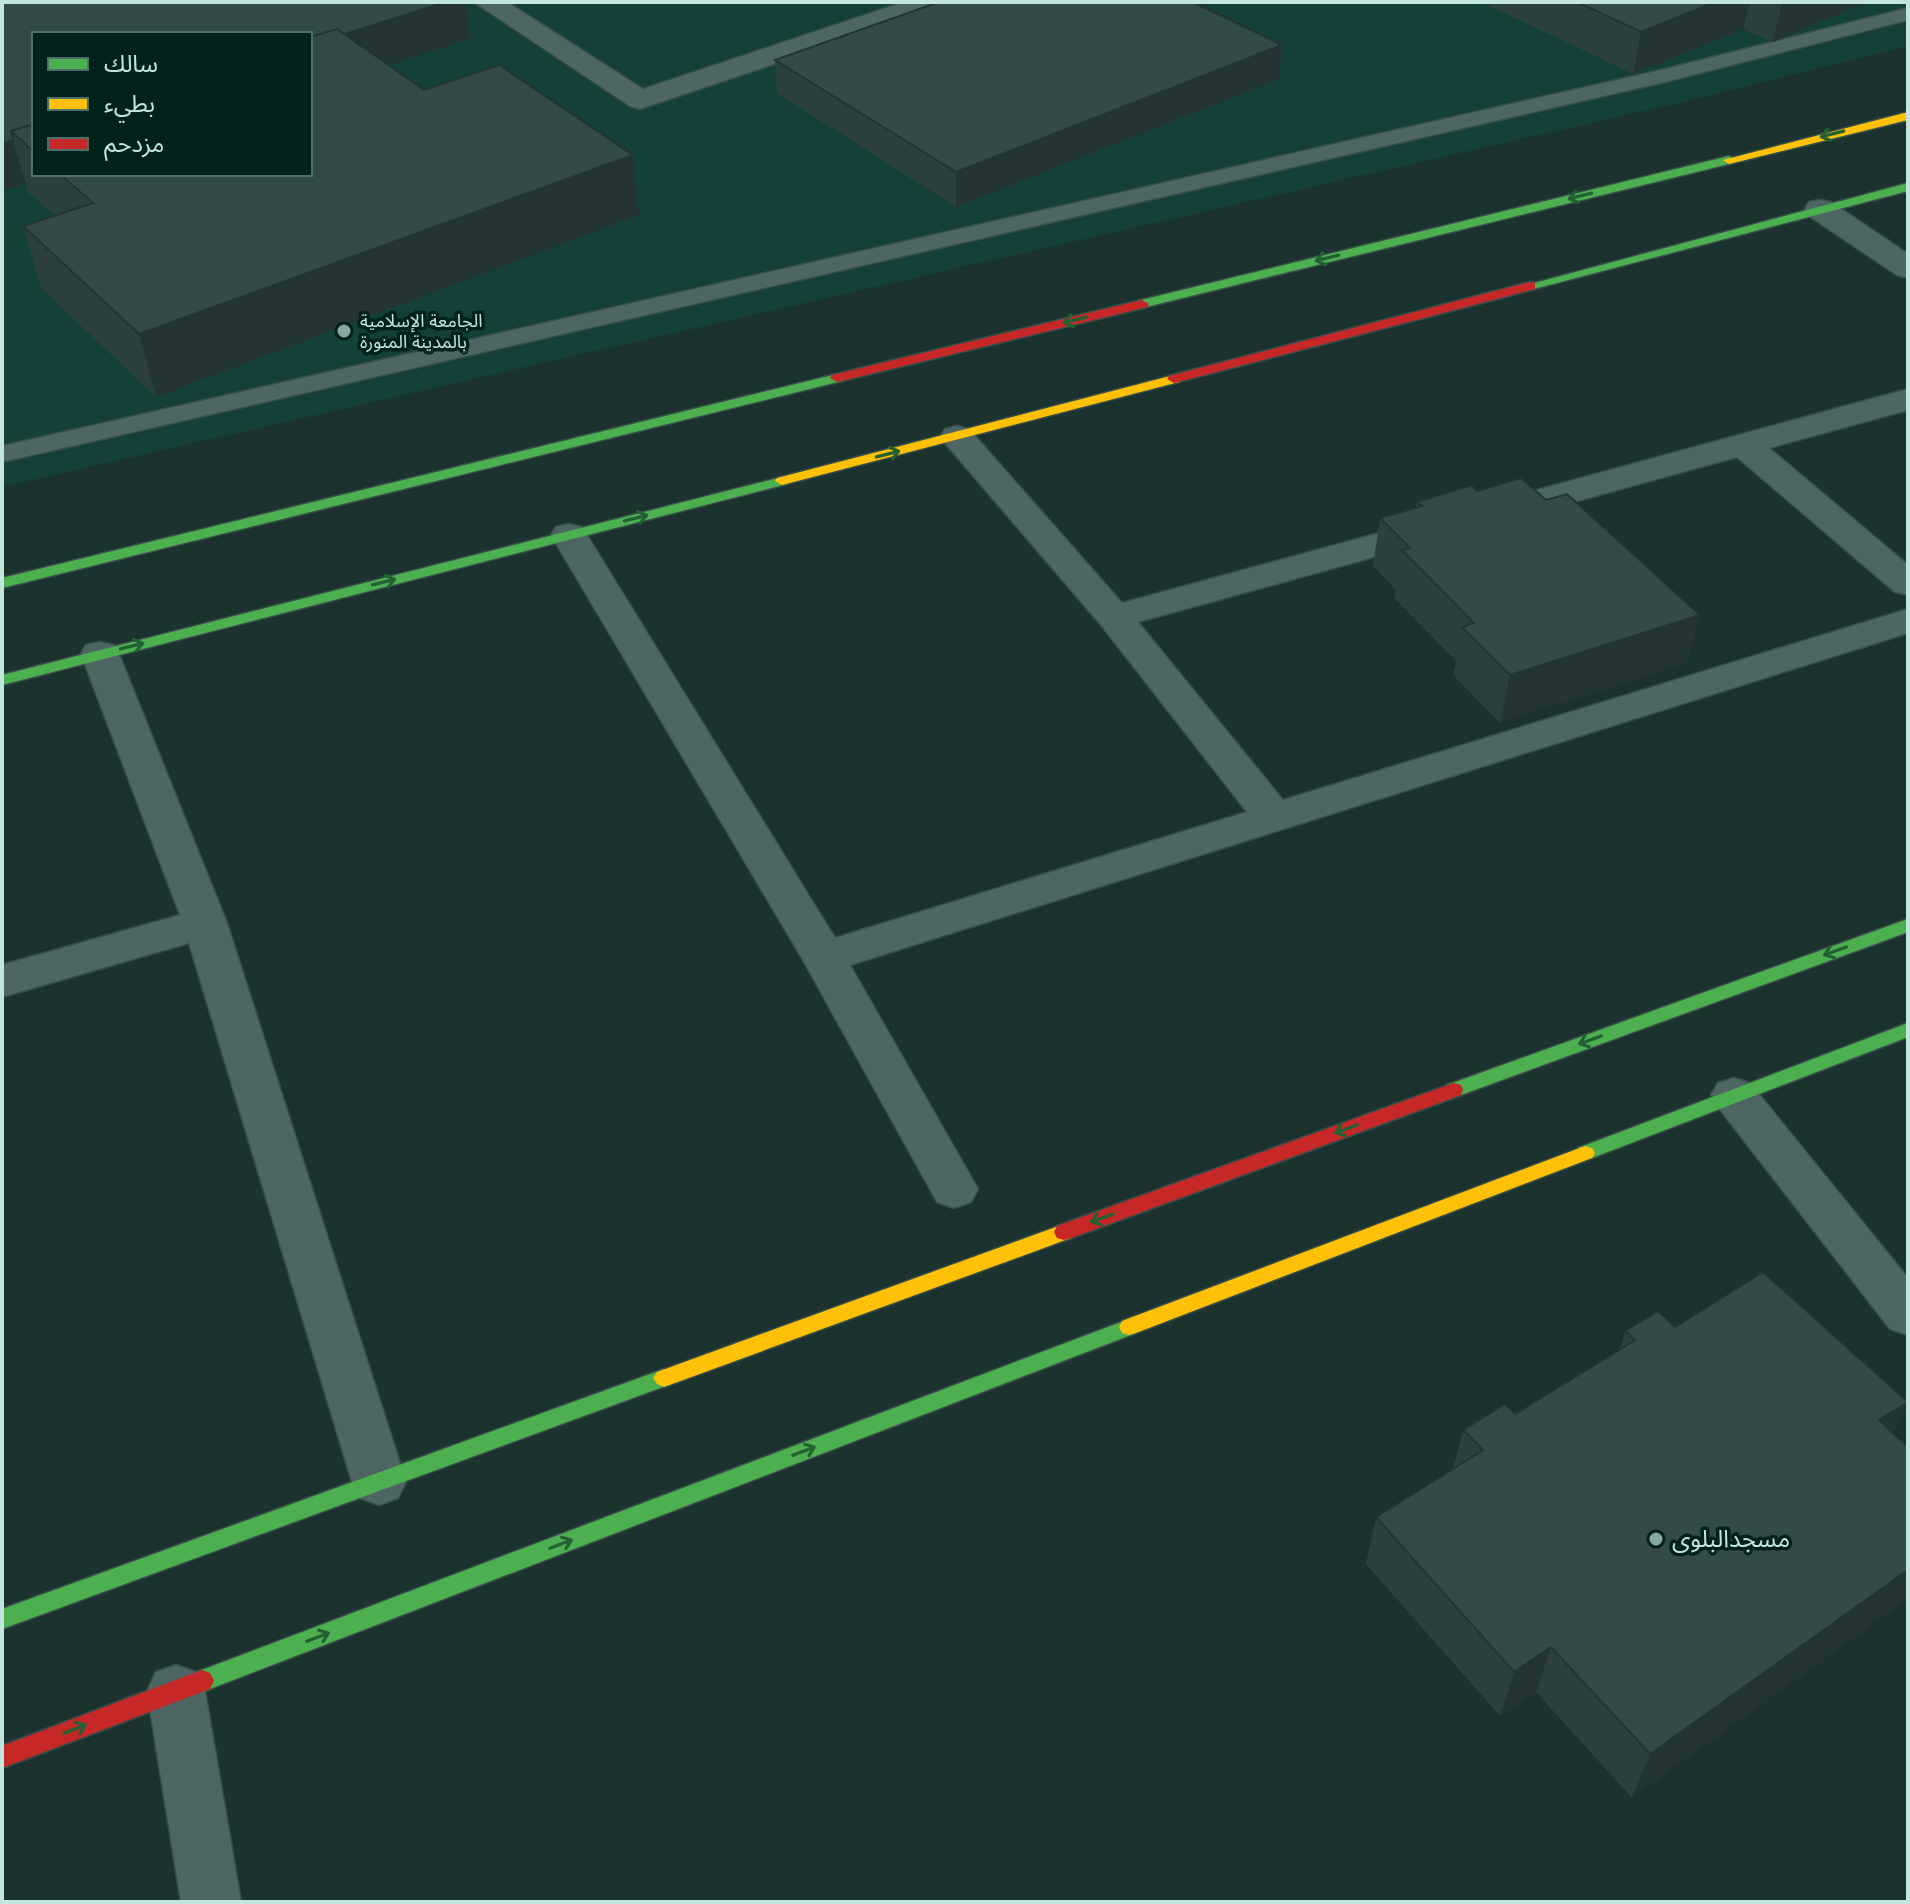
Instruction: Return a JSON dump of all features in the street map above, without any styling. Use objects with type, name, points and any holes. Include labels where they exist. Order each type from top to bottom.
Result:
[{"type":"street","points":[[488,2],[640,100],[931,2]]},
{"type":"street","points":[[2,583],[1908,116]]},
{"type":"street","points":[[2,680],[957,436],[1908,187]]},
{"type":"street","points":[[1820,209],[1908,268]]},
{"type":"street","points":[[1114,617],[1908,399]]},
{"type":"street","points":[[957,436],[1114,617],[1274,818]]},
{"type":"street","points":[[1744,445],[1908,584]]},
{"type":"street","points":[[569,535],[824,957],[954,1189]]},
{"type":"street","points":[[824,957],[1908,621]]},
{"type":"street","points":[[100,654],[205,923],[379,1482]]},
{"type":"street","points":[[2,981],[205,923]]},
{"type":"street","points":[[2,1619],[1908,925]]},
{"type":"street","points":[[2,1757],[1908,1030]]},
{"type":"street","points":[[1734,1095],[1908,1315]]},
{"type":"street","points":[[176,1691],[211,1902]]},
{"type":"lane","points":[[2,454],[1661,76],[1908,14]]},
{"type":"shaded area","name":"الجامعة الإسلامية بالمدينة المنورة","points":[[2,2],[1908,2],[1908,46],[1670,105],[2,487]]},
{"type":"building","points":[[2,2],[446,2],[345,34],[337,29],[312,36],[312,32],[32,32],[32,125],[11,131],[13,140],[2,143]]},
{"type":"building","points":[[939,2],[1193,2],[1282,45],[956,172],[775,60]]},
{"type":"building","points":[[1577,2],[1715,2],[1641,32]]},
{"type":"building","points":[[337,29],[424,90],[499,65],[633,155],[139,334],[23,226],[93,203],[62,176],[312,176],[312,36]]},
{"type":"building","points":[[32,125],[32,150],[11,131]]},
{"type":"building","points":[[1521,478],[1546,500],[1567,494],[1700,615],[1510,675],[1462,627],[1474,623],[1402,550],[1410,548],[1380,518],[1422,506],[1416,502],[1472,485],[1477,491]]},
{"type":"building","name":"مسجدالبلوی","points":[[1763,1272],[1908,1402],[1879,1420],[1908,1447],[1908,1570],[1650,1754],[1551,1647],[1514,1672],[1376,1517],[1483,1450],[1463,1430],[1505,1404],[1515,1414],[1635,1340],[1625,1331],[1658,1311],[1675,1327]]},
{"type":"traffic: fast","points":[[1142,304],[1729,160]]},
{"type":"traffic: fast","points":[[1530,286],[1908,187]]},
{"type":"traffic: fast","points":[[2,583],[837,378]]},
{"type":"traffic: fast","points":[[2,680],[782,481]]},
{"type":"traffic: fast","points":[[1454,1090],[1908,925]]},
{"type":"traffic: fast","points":[[1585,1153],[1908,1030]]},
{"type":"traffic: fast","points":[[202,1681],[1129,1327]]},
{"type":"traffic: fast","points":[[2,1619],[664,1378]]},
{"type":"traffic: slow","points":[[1729,160],[1908,116]]},
{"type":"traffic: slow","points":[[782,481],[1174,379]]},
{"type":"traffic: slow","points":[[1129,1327],[1585,1153]]},
{"type":"traffic: slow","points":[[664,1378],[1064,1232]]},
{"type":"traffic: jam","points":[[1174,379],[1530,286]]},
{"type":"traffic: jam","points":[[837,378],[1142,304]]},
{"type":"traffic: jam","points":[[1064,1232],[1454,1090]]},
{"type":"traffic: jam","points":[[2,1757],[202,1681]]},
{"type":"place","name":"الجامعة الإسلامية بالمدينة المنورة","points":[[344,331]]},
{"type":"place","name":"مسجدالبلوی","points":[[1656,1539]]}]
